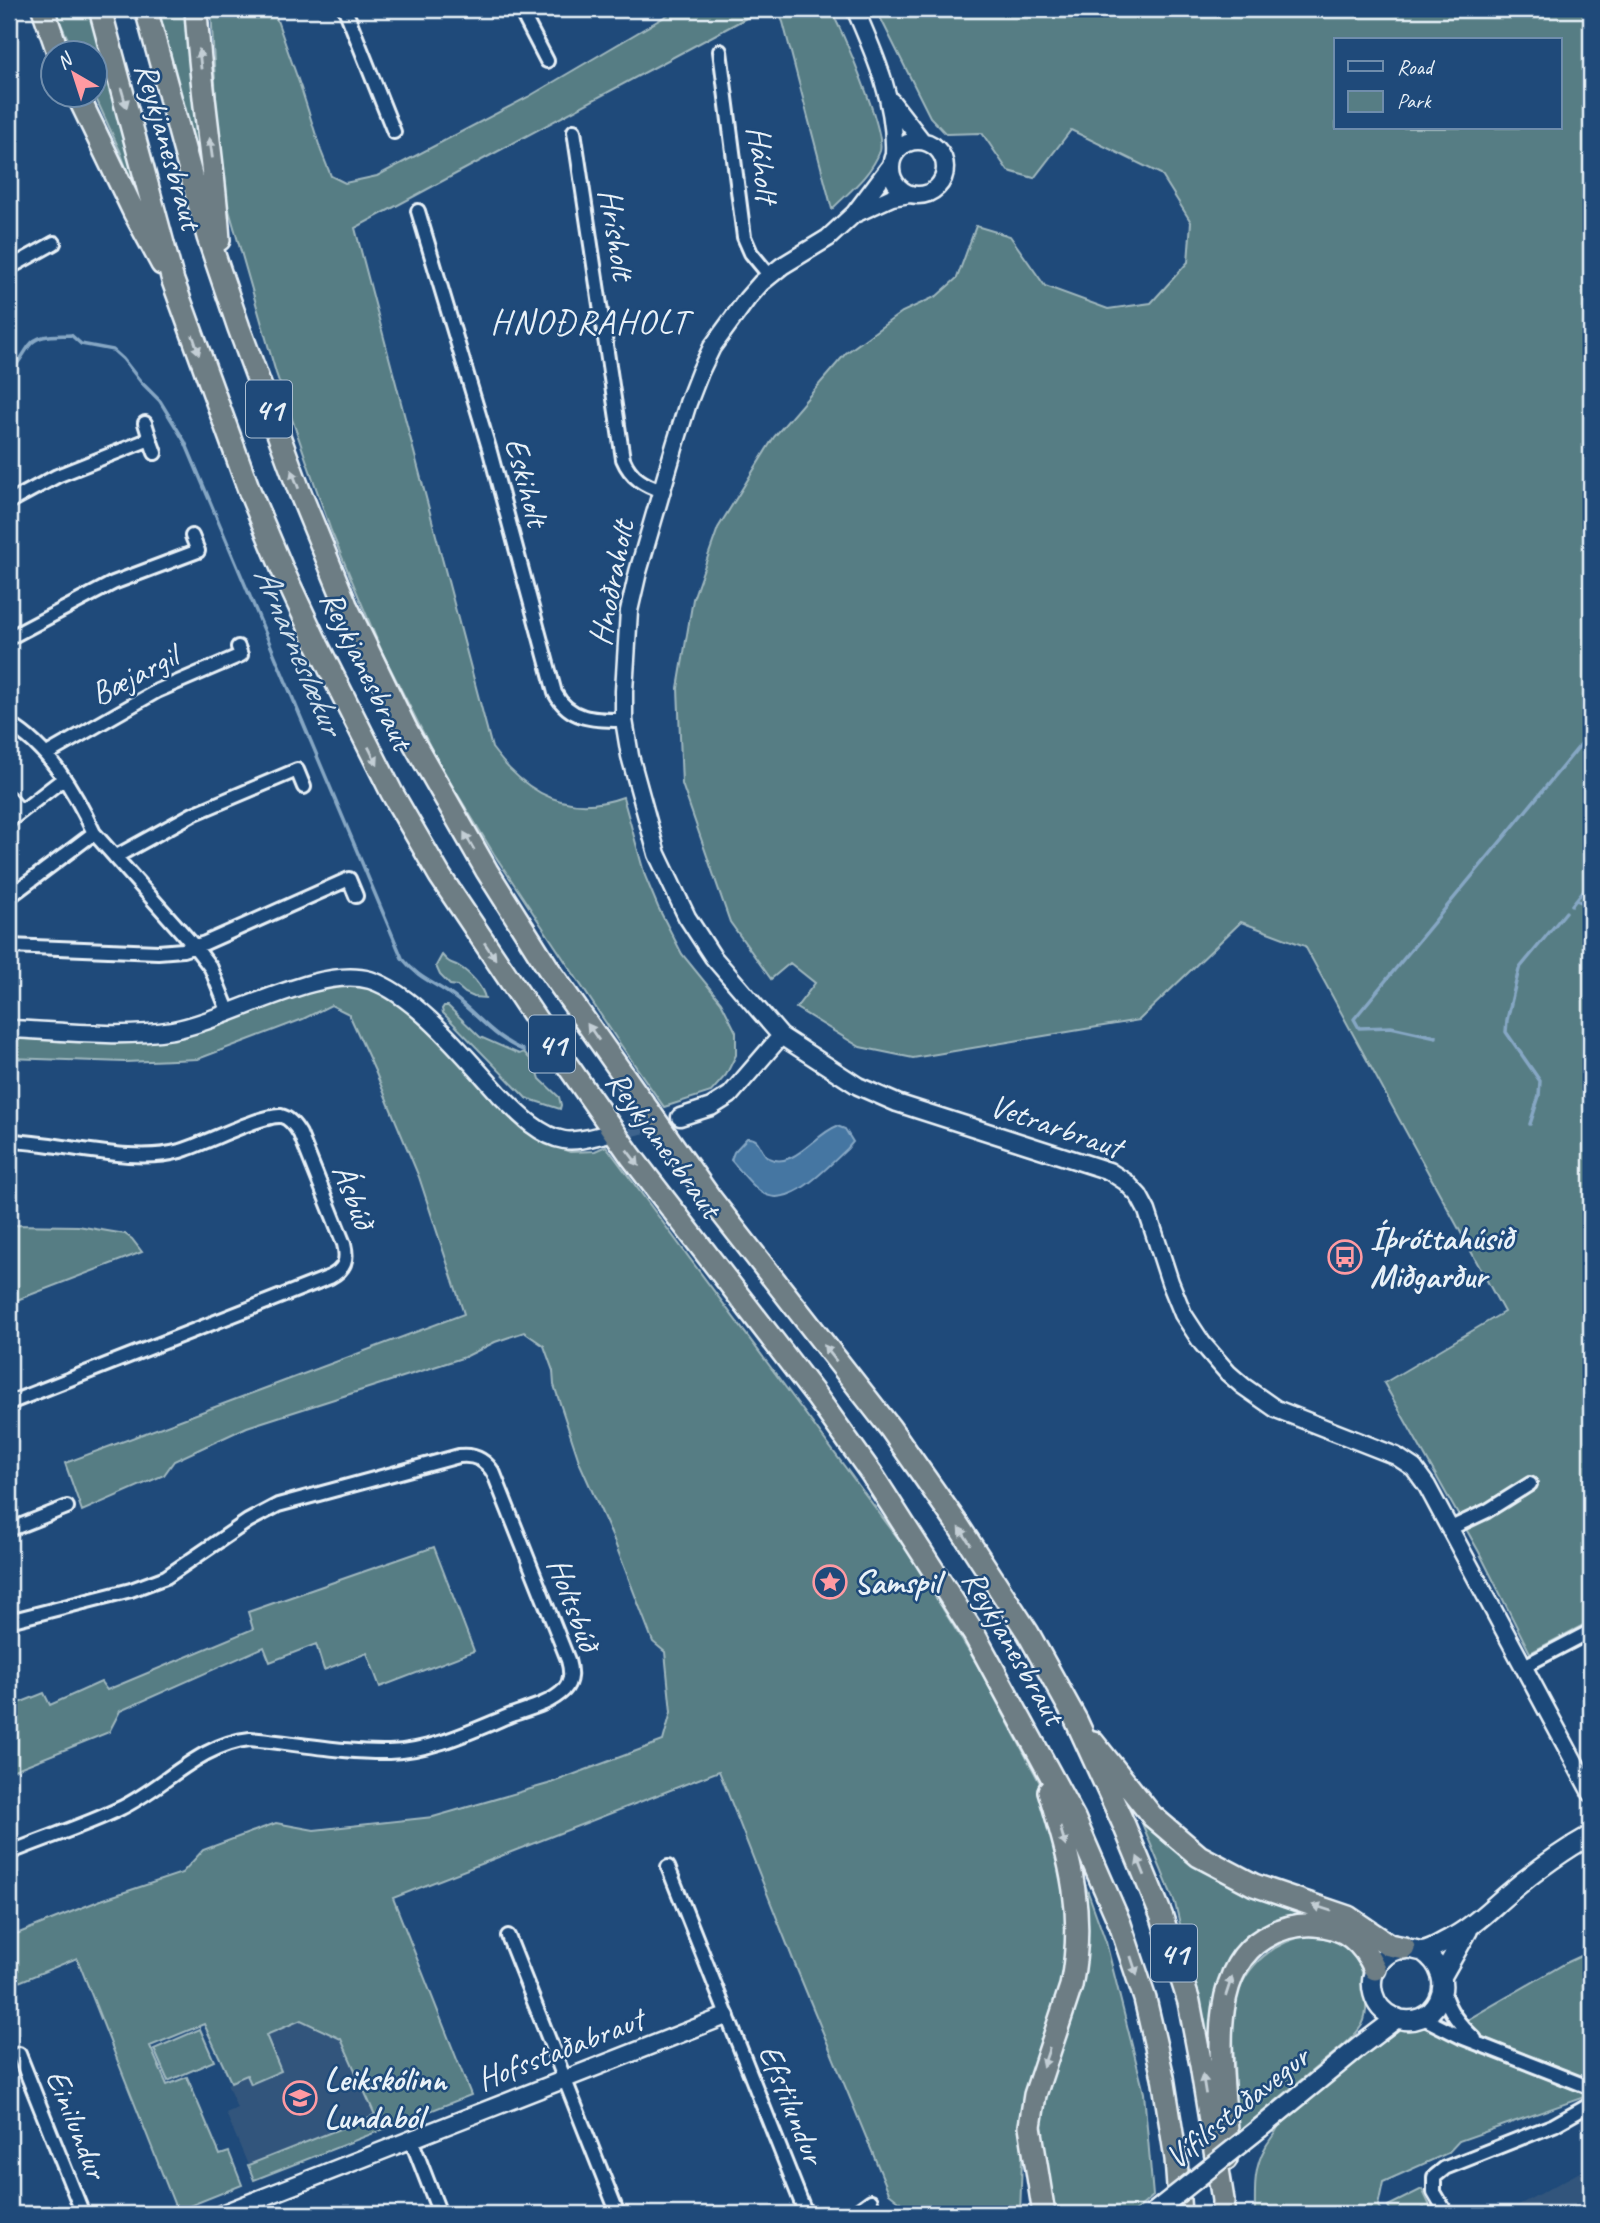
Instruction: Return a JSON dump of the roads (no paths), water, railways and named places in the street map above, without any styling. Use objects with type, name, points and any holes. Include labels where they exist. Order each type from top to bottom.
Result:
[{"type":"highway","points":[[43,9],[53,38]]},
{"type":"highway","name":"Reykjanesbraut","points":[[100,9],[173,281],[249,490],[283,571],[392,793],[440,876],[631,1156],[816,1396],[871,1472],[974,1634],[1074,1818],[1120,1924],[1145,1999],[1165,2090],[1176,2159],[1180,2214]]},
{"type":"highway","name":"Reykjanesbraut","points":[[146,9],[208,237],[282,445],[346,605],[406,729],[487,872],[550,971],[711,1199],[890,1428],[1021,1622],[1076,1720],[1162,1917],[1189,2001],[1223,2207]]},
{"type":"highway","points":[[196,9],[216,187],[221,274]]},
{"type":"highway","points":[[84,108],[148,240],[173,281]]},
{"type":"highway","points":[[1076,1720],[1139,1801],[1166,1830],[1199,1856],[1254,1885],[1348,1917],[1389,1945],[1413,1950]]},
{"type":"highway","points":[[1036,1748],[1073,1872],[1078,1920],[1071,1986],[1035,2095],[1030,2126],[1044,2214]]},
{"type":"highway","points":[[1223,2207],[1227,2131],[1222,2011],[1240,1961],[1253,1946],[1272,1933],[1297,1925],[1316,1925],[1350,1936],[1362,1945],[1375,1969]]},
{"type":"main road","points":[[1468,1929],[1442,1983],[1435,2007],[1421,2017],[1409,2020],[1397,2018],[1379,2006],[1372,1988],[1375,1969],[1387,1955],[1413,1950],[1468,1929],[1530,1875],[1591,1835]]},
{"type":"main road","points":[[1413,1950],[1431,1957],[1438,1966],[1442,1983]]},
{"type":"main road","name":"Vífilsstaðavegur","points":[[1360,2046],[1379,2006]]},
{"type":"main road","name":"Vífilsstaðavegur","points":[[1152,2214],[1397,2018]]},
{"type":"street","points":[[345,9],[394,132]]},
{"type":"street","points":[[520,9],[547,61]]},
{"type":"street","points":[[855,9],[890,99],[922,141]]},
{"type":"street","name":"Háholt","points":[[720,51],[744,237],[751,253],[770,276]]},
{"type":"street","points":[[890,99],[892,159],[893,180],[903,191],[919,195],[932,191],[944,176],[945,164],[940,152],[929,143],[906,143],[892,159]]},
{"type":"street","name":"Hrísholt","points":[[573,131],[623,460],[637,479],[662,491]]},
{"type":"street","name":"Hnoðraholt","points":[[781,1036],[713,957],[675,895],[657,853],[630,756],[624,720],[625,649],[629,611],[688,403],[712,347],[747,299],[770,276],[828,237],[855,214],[892,159]]},
{"type":"street","name":"Hnoðraholt","points":[[855,214],[892,197],[910,194]]},
{"type":"street","name":"Eskiholt","points":[[418,211],[489,448],[555,693],[558,700],[577,716],[594,720],[624,720]]},
{"type":"street","points":[[9,268],[54,243]]},
{"type":"street","points":[[145,423],[155,453]]},
{"type":"street","points":[[9,502],[57,476],[150,439]]},
{"type":"street","points":[[9,638],[113,583],[198,551],[192,536]]},
{"type":"street","name":"Bæjargil","points":[[47,754],[157,691],[241,655],[239,647]]},
{"type":"street","points":[[9,724],[47,754],[94,833],[211,968],[229,1013]]},
{"type":"street","points":[[115,857],[193,814],[297,770],[304,787]]},
{"type":"street","points":[[9,821],[63,779]]},
{"type":"street","points":[[9,798],[21,811]]},
{"type":"street","points":[[9,897],[94,833]]},
{"type":"street","points":[[9,946],[158,952],[195,947],[349,879],[356,896]]},
{"type":"street","points":[[9,1029],[149,1033],[203,1023],[319,980],[348,977],[371,981],[416,1007],[513,1108],[536,1127],[563,1140],[579,1140],[606,1134]]},
{"type":"street","points":[[680,1117],[711,1107],[730,1095],[781,1036]]},
{"type":"street","name":"Vetrarbraut","points":[[781,1036],[858,1086],[897,1102],[1109,1171],[1126,1182],[1139,1196],[1147,1211],[1183,1314],[1221,1366],[1243,1386],[1276,1409],[1396,1457],[1421,1476],[1591,1793]]},
{"type":"street","name":"Ásbúð","points":[[9,1141],[158,1156],[189,1148],[266,1118],[284,1117],[300,1134],[344,1244],[346,1259],[341,1269],[330,1277],[9,1403]]},
{"type":"street","name":"Holtsbúð","points":[[9,1621],[131,1590],[166,1577],[248,1521],[278,1505],[447,1459],[474,1456],[484,1461],[494,1474],[571,1672],[567,1686],[551,1700],[452,1739],[421,1748],[389,1752],[358,1751],[250,1739],[233,1741],[201,1755],[159,1786],[119,1810],[9,1853]]},
{"type":"street","points":[[1451,1528],[1487,1511],[1530,1484]]},
{"type":"street","points":[[9,1530],[66,1507]]},
{"type":"street","points":[[1524,1666],[1591,1631]]},
{"type":"street","name":"Efstilundur","points":[[668,1867],[806,2214]]},
{"type":"street","points":[[508,1936],[618,2214]]},
{"type":"street","points":[[1442,1983],[1448,2007],[1478,2042]]},
{"type":"street","name":"Hofsstaðabraut","points":[[222,2214],[253,2208],[411,2139],[726,2015]]},
{"type":"street","points":[[1421,2017],[1447,2031],[1591,2088]]},
{"type":"street","name":"Einilundur","points":[[19,2054],[83,2214]]},
{"type":"street","points":[[1447,2214],[1434,2192],[1434,2177],[1445,2168],[1554,2125],[1591,2104]]},
{"type":"street","points":[[411,2139],[440,2214]]},
{"type":"street","points":[[853,2214],[871,2201]]},
{"type":"waterway","name":"Arnarneslækur","points":[[9,373],[33,342],[48,336],[71,335],[81,344],[113,350],[160,401],[185,442],[402,958],[495,1033],[523,1050]]},
{"type":"waterway","points":[[1436,1037],[1391,1027],[1359,1028],[1354,1019],[1591,732]]},
{"type":"waterway","points":[[1572,905],[1591,881]]},
{"type":"waterway","points":[[1576,900],[1591,906]]},
{"type":"waterway","points":[[1530,1124],[1539,1096],[1540,1081],[1506,1032],[1507,1020],[1519,969],[1566,912]]},
{"type":"tunnel","points":[[606,1134],[680,1117]]},
{"type":"place","name":"Íþróttahúsið Miðgarður","points":[[1345,1257]]},
{"type":"place","name":"Samspil","points":[[830,1582]]},
{"type":"place","name":"Leikskólinn Lundaból","points":[[300,2098]]},
{"type":"district","name":"HNOÐRAHOLT","points":[[590,321]]}]
